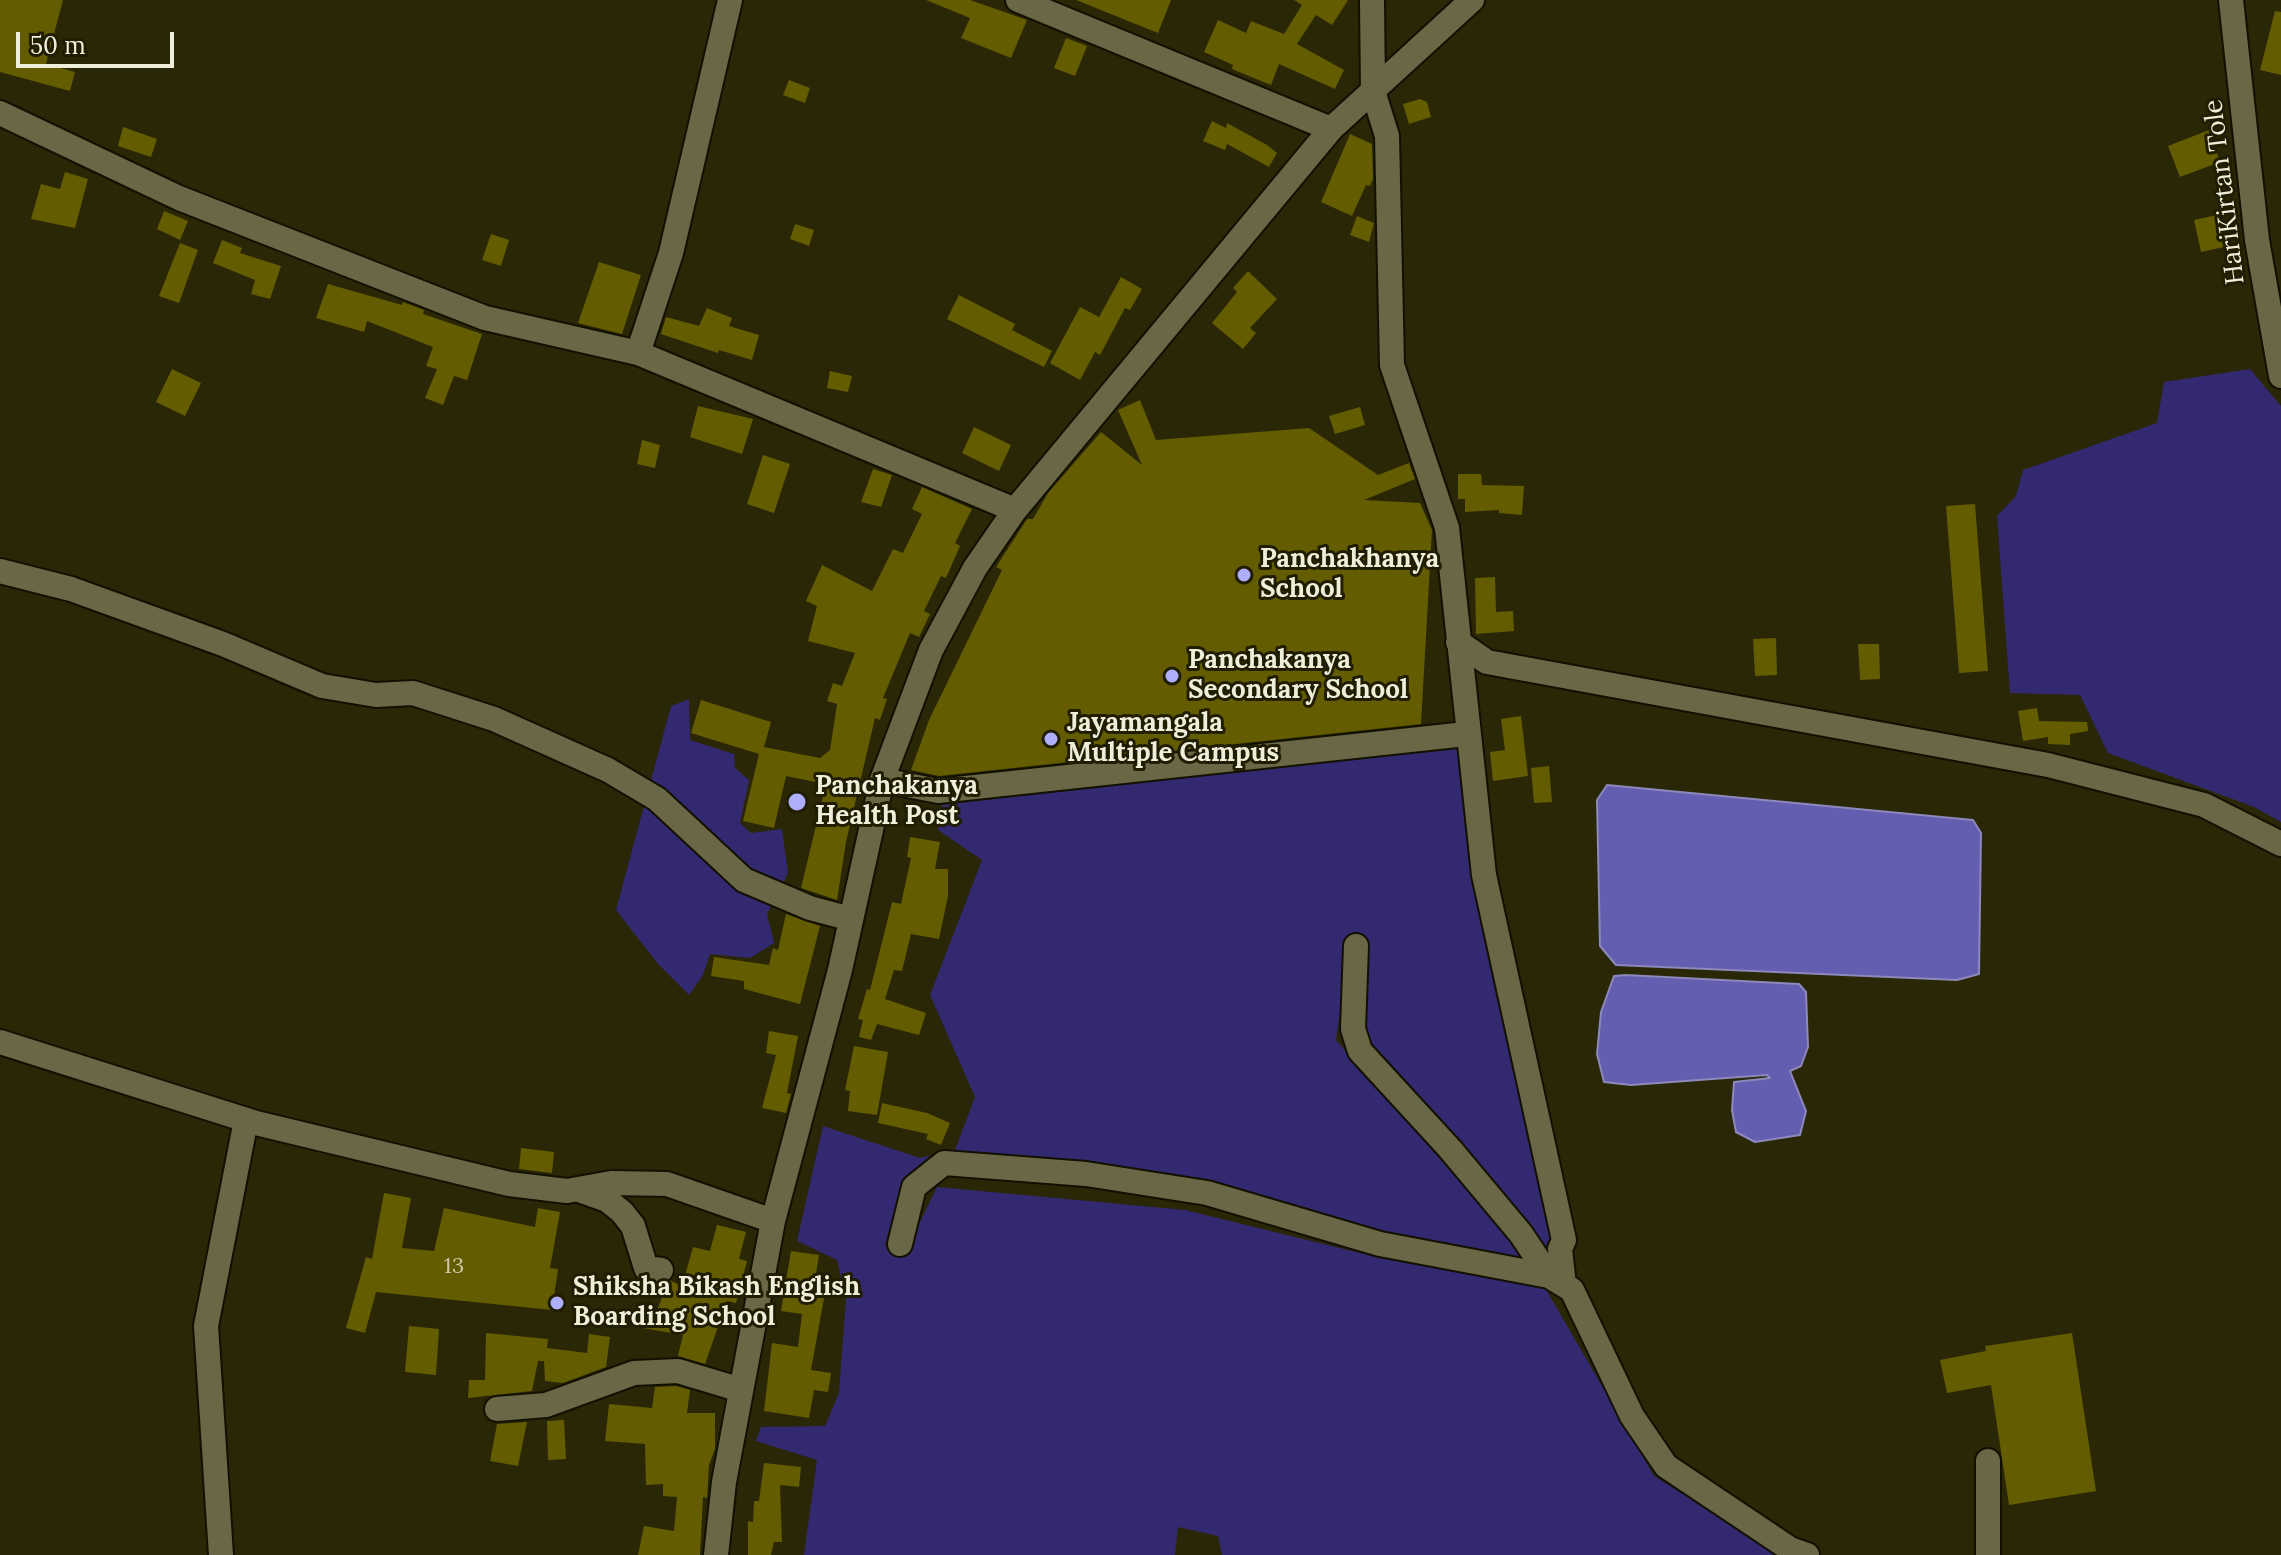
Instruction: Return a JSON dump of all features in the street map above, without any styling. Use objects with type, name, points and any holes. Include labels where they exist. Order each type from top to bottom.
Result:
[{"type":"street","points":[[638,353],[671,253],[730,0]]},
{"type":"street","points":[[1018,0],[1331,129]]},
{"type":"street","points":[[1372,0],[1373,91],[1387,136],[1392,365],[1447,528],[1466,734],[1484,875],[1564,1240],[1556,1281]]},
{"type":"street","points":[[716,1555],[724,1482],[773,1221],[851,919],[882,780],[931,650],[975,568],[1015,510],[1331,129],[1472,0]]},
{"type":"street","name":"HariKirtan Tole","points":[[2231,0],[2257,240],[2281,376]]},
{"type":"street","points":[[0,113],[179,198],[485,318],[638,353],[1015,510]]},
{"type":"street","points":[[0,571],[71,589],[223,644],[322,686],[376,695],[413,693],[494,719],[608,770],[657,799],[744,880],[810,908],[851,919]]},
{"type":"street","points":[[1458,642],[1487,662],[2048,765],[2204,805],[2281,844]]},
{"type":"street","points":[[882,780],[938,791],[1466,734]]},
{"type":"street","points":[[1356,946],[1353,1029],[1360,1051],[1450,1149],[1556,1281]]},
{"type":"street","points":[[0,1042],[246,1120],[509,1184],[576,1189],[611,1183],[667,1184],[773,1221]]},
{"type":"street","points":[[221,1555],[206,1326],[246,1120]]},
{"type":"street","points":[[900,1244],[914,1187],[944,1163],[1086,1174],[1207,1193],[1380,1244],[1556,1281],[1572,1290],[1632,1416],[1666,1466],[1790,1549],[1807,1555]]},
{"type":"street","points":[[576,1189],[607,1200],[622,1212],[633,1226],[646,1268],[661,1270]]},
{"type":"street","points":[[497,1409],[546,1405],[634,1373],[678,1371],[741,1390]]},
{"type":"street","points":[[1988,1461],[1988,1555]]},
{"type":"shaded area","points":[[2250,369],[2281,406],[2281,822],[2254,807],[2108,753],[2080,695],[2010,693],[1997,516],[2016,496],[2023,470],[2157,423],[2164,382]]},
{"type":"shaded area","points":[[689,699],[690,740],[734,754],[735,768],[749,780],[740,823],[751,833],[782,829],[788,873],[767,914],[774,943],[750,958],[710,954],[703,975],[689,995],[658,964],[616,910],[671,706]]},
{"type":"shaded area","points":[[1459,744],[1558,1237],[1555,1269],[1365,1041],[1366,943],[1351,934],[1336,1040],[1533,1266],[1387,1240],[1210,1186],[950,1156],[904,1180],[885,1245],[903,1257],[937,1187],[1185,1210],[1360,1253],[1544,1286],[1654,1476],[1782,1555],[1222,1555],[1218,1536],[1178,1527],[1175,1555],[804,1555],[817,1460],[756,1441],[761,1427],[825,1426],[839,1393],[846,1299],[837,1260],[797,1241],[823,1126],[920,1158],[955,1150],[975,1097],[930,995],[982,860],[938,830],[942,805]]},
{"type":"shaded area","points":[[1607,785],[1973,820],[1981,833],[1979,974],[1957,980],[1616,965],[1600,946],[1597,800]]},
{"type":"shaded area","points":[[1614,976],[1799,984],[1806,992],[1808,1047],[1801,1066],[1790,1071],[1806,1111],[1800,1135],[1755,1142],[1736,1132],[1732,1110],[1734,1082],[1770,1078],[1767,1075],[1631,1085],[1604,1082],[1597,1054],[1601,1012]]},
{"type":"building","points":[[0,0],[63,0],[46,64],[75,72],[70,91],[0,72]]},
{"type":"building","points":[[926,0],[970,0],[1027,20],[1011,58],[961,38],[970,18]]},
{"type":"building","points":[[1076,0],[1171,0],[1158,33]]},
{"type":"building","points":[[1294,0],[1348,0],[1332,25],[1316,15],[1297,44],[1344,70],[1335,89],[1279,64],[1271,85],[1232,69],[1233,65],[1204,52],[1218,20],[1246,33],[1251,21],[1284,34],[1302,5]]},
{"type":"building","points":[[2275,11],[2281,12],[2281,75],[2260,70]]},
{"type":"building","points":[[1066,38],[1087,46],[1075,76],[1054,68]]},
{"type":"building","points":[[789,80],[810,88],[805,103],[783,95]]},
{"type":"building","points":[[1420,99],[1427,102],[1431,117],[1409,124],[1403,104]]},
{"type":"building","points":[[1212,121],[1226,128],[1227,123],[1277,153],[1269,167],[1227,144],[1225,150],[1203,141]]},
{"type":"building","points":[[123,127],[157,139],[151,157],[118,146]]},
{"type":"building","points":[[2209,130],[2220,162],[2180,177],[2168,146]]},
{"type":"building","points":[[1350,134],[1372,144],[1373,179],[1370,186],[1366,185],[1352,216],[1321,202]]},
{"type":"building","points":[[65,172],[88,179],[75,228],[31,219],[41,184],[60,189]]},
{"type":"building","points":[[164,211],[188,221],[180,240],[157,229]]},
{"type":"building","points":[[2217,215],[2224,247],[2201,252],[2194,220]]},
{"type":"building","points":[[1357,216],[1374,223],[1369,242],[1350,235]]},
{"type":"building","points":[[795,224],[814,230],[809,246],[790,239]]},
{"type":"building","points":[[491,234],[509,240],[501,266],[482,260]]},
{"type":"building","points":[[222,240],[242,248],[240,253],[281,266],[270,299],[251,294],[255,280],[213,263]]},
{"type":"building","points":[[180,243],[198,250],[179,303],[159,296]]},
{"type":"building","points":[[599,262],[641,275],[622,334],[578,323]]},
{"type":"building","points":[[1248,271],[1277,299],[1250,328],[1256,333],[1243,349],[1212,323],[1237,292],[1233,288]]},
{"type":"building","points":[[1121,277],[1142,289],[1130,310],[1125,308],[1100,355],[1095,352],[1080,380],[1050,363],[1080,307],[1099,317]]},
{"type":"building","points":[[328,284],[402,305],[403,302],[424,310],[423,314],[482,334],[467,380],[454,376],[443,405],[425,398],[437,369],[426,366],[433,347],[367,321],[364,332],[316,318]]},
{"type":"building","points":[[959,295],[1015,324],[1012,330],[1052,351],[1044,367],[947,319]]},
{"type":"building","points":[[707,308],[732,318],[729,326],[759,335],[752,360],[719,350],[718,353],[661,334],[666,317],[699,326]]},
{"type":"building","points":[[172,369],[201,383],[185,416],[156,402]]},
{"type":"building","points":[[830,371],[852,376],[848,392],[827,388]]},
{"type":"building","name":"Panchakhanya School","points":[[1140,400],[1156,440],[1309,428],[1378,475],[1409,463],[1415,479],[1364,500],[1420,503],[1432,530],[1421,724],[939,776],[911,770],[929,720],[1002,570],[996,567],[1027,519],[1033,519],[1048,493],[1101,432],[1142,465],[1118,410]]},
{"type":"building","points":[[698,406],[753,419],[742,454],[690,437]]},
{"type":"building","points":[[1360,407],[1365,425],[1335,434],[1329,416]]},
{"type":"building","points":[[974,427],[1011,445],[999,471],[962,453]]},
{"type":"building","points":[[642,440],[660,445],[655,468],[637,464]]},
{"type":"building","points":[[763,455],[790,464],[774,513],[747,504]]},
{"type":"building","points":[[873,469],[892,475],[881,507],[861,502]]},
{"type":"building","points":[[1458,474],[1481,474],[1482,485],[1524,486],[1522,515],[1499,513],[1499,510],[1465,512],[1465,499],[1458,499]]},
{"type":"building","points":[[922,487],[972,509],[955,543],[960,546],[946,578],[941,576],[924,611],[930,614],[919,637],[910,633],[883,698],[887,699],[880,720],[875,718],[846,842],[837,900],[801,888],[826,784],[786,776],[774,828],[743,821],[759,754],[691,733],[701,700],[771,722],[764,747],[820,758],[830,750],[837,704],[827,701],[833,683],[842,686],[855,653],[808,641],[817,606],[806,601],[822,565],[872,591],[893,549],[903,553],[922,514],[912,509]]},
{"type":"building","points":[[1975,504],[1988,671],[1959,673],[1946,506]]},
{"type":"building","points":[[1495,577],[1496,612],[1513,611],[1514,631],[1476,634],[1475,578]]},
{"type":"building","points":[[1776,638],[1777,675],[1755,676],[1753,639]]},
{"type":"building","points":[[1858,644],[1879,644],[1880,679],[1860,680]]},
{"type":"building","points":[[2037,708],[2039,721],[2087,722],[2088,731],[2070,734],[2070,745],[2048,744],[2048,737],[2023,741],[2018,711]]},
{"type":"building","points":[[1521,716],[1528,776],[1493,781],[1490,752],[1505,750],[1501,719]]},
{"type":"building","points":[[1549,766],[1552,802],[1534,803],[1531,768]]},
{"type":"building","points":[[910,837],[940,842],[935,869],[948,869],[948,896],[939,939],[911,934],[902,971],[894,970],[885,999],[926,1013],[919,1035],[877,1024],[871,1040],[859,1037],[863,1020],[858,1019],[867,989],[870,990],[892,902],[901,904],[911,858],[907,857]]},
{"type":"building","points":[[786,914],[820,926],[800,1004],[744,989],[744,981],[711,976],[714,957],[769,965],[773,948],[778,950]]},
{"type":"building","points":[[769,1031],[798,1036],[786,1113],[762,1108],[776,1055],[766,1053]]},
{"type":"building","points":[[854,1046],[888,1052],[877,1115],[848,1111],[850,1091],[845,1090]]},
{"type":"building","points":[[882,1103],[927,1113],[950,1123],[941,1145],[926,1139],[928,1134],[878,1123]]},
{"type":"building","points":[[521,1148],[554,1152],[552,1173],[519,1169]]},
{"type":"building","points":[[384,1193],[411,1198],[402,1248],[434,1251],[444,1208],[535,1227],[538,1208],[560,1212],[550,1268],[558,1269],[552,1310],[376,1292],[365,1333],[346,1328],[366,1257],[372,1259]]},
{"type":"building","points":[[717,1225],[746,1232],[739,1259],[747,1261],[736,1303],[727,1301],[705,1364],[678,1356],[683,1335],[637,1327],[640,1308],[657,1311],[667,1283],[671,1281],[682,1286],[693,1247],[710,1251]]},
{"type":"building","points":[[791,1251],[819,1255],[814,1286],[826,1287],[811,1370],[831,1373],[828,1392],[814,1390],[809,1418],[764,1411],[772,1343],[798,1347],[802,1314],[781,1311]]},
{"type":"building","points":[[409,1326],[439,1329],[436,1375],[405,1372]]},
{"type":"building","points":[[486,1333],[548,1339],[547,1348],[587,1353],[589,1334],[610,1337],[606,1367],[563,1383],[545,1381],[544,1361],[538,1361],[532,1391],[468,1398],[469,1380],[485,1380]]},
{"type":"building","points":[[2072,1333],[2096,1491],[2009,1505],[1991,1385],[1947,1393],[1940,1360],[1986,1351],[1985,1346]]},
{"type":"building","points":[[676,1386],[690,1390],[687,1413],[715,1413],[715,1449],[709,1465],[707,1498],[703,1497],[700,1555],[638,1555],[644,1526],[674,1531],[677,1497],[663,1496],[663,1484],[646,1485],[645,1444],[605,1441],[609,1404],[652,1408],[655,1387]]},
{"type":"building","points":[[564,1420],[566,1459],[548,1460],[547,1421]]},
{"type":"building","points":[[527,1422],[518,1466],[490,1461],[497,1424]]},
{"type":"building","points":[[764,1463],[801,1467],[799,1487],[780,1485],[782,1542],[774,1542],[771,1555],[748,1555],[748,1521],[753,1522],[754,1501],[759,1501]]},
{"type":"place","name":"Panchakhanya School","points":[[1244,575]]},
{"type":"place","name":"Panchakanya Secondary School","points":[[1172,676]]},
{"type":"place","name":"Jayamangala Multiple Campus","points":[[1051,739]]},
{"type":"place","name":"Panchakanya Health Post","points":[[797,802]]},
{"type":"place","name":"Shiksha Bikash English Boarding School","points":[[557,1303]]}]
